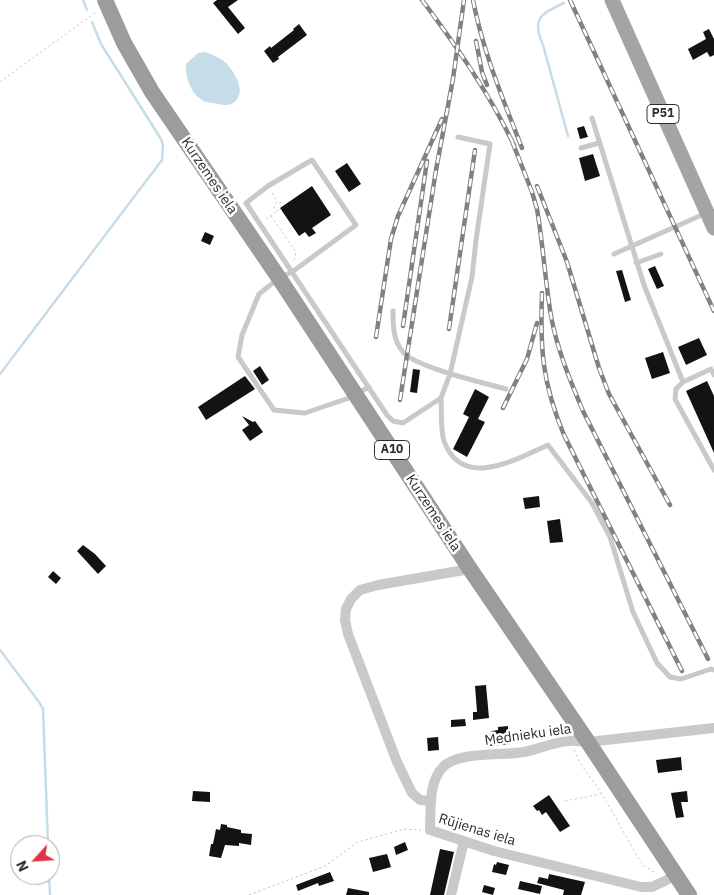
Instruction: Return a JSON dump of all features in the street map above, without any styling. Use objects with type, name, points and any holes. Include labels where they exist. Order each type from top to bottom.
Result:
[{"type":"highway","name":"Kurzemes iela","points":[[106,2],[124,43],[152,92],[285,275],[362,391],[470,569],[689,895]]},
{"type":"main road","name":"P51","points":[[612,0],[714,228]]},
{"type":"street","points":[[431,801],[420,800],[412,793],[397,762],[348,634],[345,620],[346,609],[350,599],[360,590],[470,569]]},
{"type":"street","name":"Mednieku iela","points":[[430,830],[431,801],[435,780],[442,768],[448,763],[468,757],[524,752],[569,740],[588,742],[714,728]]},
{"type":"street","name":"Rūjienas iela","points":[[430,830],[494,852],[641,887],[652,887],[675,876]]},
{"type":"street","points":[[451,895],[464,841]]},
{"type":"lane","points":[[592,118],[636,263],[683,382]]},
{"type":"lane","points":[[458,137],[490,144],[472,277],[450,374],[440,398],[444,439],[448,450],[457,460],[479,468],[497,467],[548,445],[592,503],[610,537],[633,612],[657,663],[670,677],[681,679],[711,669],[714,670]]},
{"type":"lane","points":[[581,148],[599,143]]},
{"type":"lane","points":[[285,275],[246,203],[267,186],[312,160],[356,225],[259,294],[242,336],[238,357],[274,410],[305,412],[362,391],[387,415],[398,423],[403,423],[440,398]]},
{"type":"lane","points":[[614,254],[707,212]]},
{"type":"lane","points":[[636,263],[661,254]]},
{"type":"lane","points":[[393,311],[393,331],[402,351],[407,357],[450,374],[506,389]]},
{"type":"lane","points":[[714,375],[711,369],[683,382],[676,389],[675,399],[714,470]]},
{"type":"path","points":[[0,82],[106,2]]},
{"type":"path","points":[[267,186],[277,202],[283,203]]},
{"type":"path","points":[[264,218],[266,219],[278,211],[274,205],[277,202]]},
{"type":"path","points":[[271,216],[296,252],[294,258],[298,267]]},
{"type":"path","points":[[565,801],[602,794]]},
{"type":"path","name":"Rūjienas iela","points":[[249,895],[325,866],[358,842],[406,829],[430,830]]},
{"type":"water","points":[[206,52],[224,61],[236,77],[240,94],[229,105],[206,102],[196,95],[190,86],[186,64],[198,53]]},
{"type":"building","points":[[217,0],[238,0],[228,7],[245,28],[238,34],[213,3]]},
{"type":"building","points":[[299,24],[307,35],[273,63],[264,51],[270,46],[271,48]]},
{"type":"building","points":[[709,29],[714,39],[714,55],[710,57],[707,52],[693,60],[688,49],[706,39],[703,32]]},
{"type":"building","points":[[584,126],[588,137],[580,139],[577,128]]},
{"type":"building","points":[[593,154],[600,176],[585,181],[579,158]]},
{"type":"building","points":[[347,163],[361,184],[349,192],[335,171]]},
{"type":"building","points":[[312,186],[331,215],[312,228],[316,233],[309,237],[305,232],[299,236],[280,208]]},
{"type":"building","points":[[205,232],[214,236],[210,245],[201,241]]},
{"type":"building","points":[[655,266],[664,286],[657,289],[648,269]]},
{"type":"building","points":[[622,270],[631,300],[625,302],[616,271]]},
{"type":"building","points":[[699,338],[707,355],[686,365],[678,347]]},
{"type":"building","points":[[663,352],[670,373],[652,379],[645,358]]},
{"type":"building","points":[[260,366],[269,380],[262,385],[253,371]]},
{"type":"building","points":[[413,369],[420,370],[417,393],[410,392]]},
{"type":"building","points":[[245,376],[255,389],[206,420],[198,407]]},
{"type":"building","points":[[707,381],[714,396],[714,453],[686,391]]},
{"type":"building","points":[[475,389],[489,397],[478,419],[485,422],[467,457],[453,449],[469,417],[463,414]]},
{"type":"building","points":[[242,416],[253,422],[255,421],[263,432],[250,441],[242,430],[249,425]]},
{"type":"building","points":[[539,496],[540,507],[525,509],[523,498]]},
{"type":"building","points":[[560,519],[563,542],[550,543],[547,521]]},
{"type":"building","points":[[83,545],[106,566],[98,574],[77,551]]},
{"type":"building","points":[[53,571],[61,578],[56,584],[48,577]]},
{"type":"building","points":[[486,685],[489,718],[473,720],[473,712],[477,712],[475,686]]},
{"type":"building","points":[[465,719],[466,726],[451,727],[451,720]]},
{"type":"building","points":[[508,726],[508,731],[511,733],[511,744],[489,746],[488,736],[492,731],[498,730],[498,727]]},
{"type":"building","points":[[438,737],[439,750],[428,751],[427,738]]},
{"type":"building","points":[[681,757],[682,770],[658,773],[656,760]]},
{"type":"building","points":[[193,791],[210,792],[210,802],[192,801]]},
{"type":"building","points":[[687,791],[688,802],[681,802],[684,817],[676,818],[671,793]]},
{"type":"building","points":[[549,795],[570,826],[560,832],[546,812],[542,815],[533,806]]},
{"type":"building","points":[[221,824],[241,830],[241,833],[252,834],[251,845],[239,843],[239,846],[225,845],[221,858],[209,856],[216,829],[220,830]]},
{"type":"building","points":[[405,842],[408,850],[396,855],[394,847]]},
{"type":"building","points":[[440,849],[454,852],[444,895],[430,895]]},
{"type":"building","points":[[387,854],[391,867],[373,872],[369,858]]},
{"type":"building","points":[[497,862],[509,865],[506,875],[492,872],[494,864],[496,865]]},
{"type":"building","points":[[330,872],[334,881],[319,886],[318,883],[298,891],[296,885]]},
{"type":"building","points":[[549,874],[585,882],[581,895],[563,895],[564,890],[537,883],[539,877],[548,879]]},
{"type":"building","points":[[520,881],[542,886],[540,894],[518,889]]},
{"type":"building","points":[[484,885],[495,888],[493,895],[482,892]]},
{"type":"building","points":[[348,888],[369,892],[369,895],[346,895]]},
{"type":"waterway","points":[[83,0],[87,10]]},
{"type":"waterway","points":[[564,3],[544,14],[540,18],[538,29],[568,136]]},
{"type":"waterway","points":[[0,374],[162,160],[163,145],[161,139],[101,44],[92,22]]},
{"type":"waterway","points":[[0,650],[43,709],[48,835]]},
{"type":"waterway","points":[[50,885],[50,895]]},
{"type":"railway","points":[[422,0],[472,71],[514,145]]},
{"type":"railway","points":[[400,400],[436,170],[453,79],[464,0]]},
{"type":"railway","points":[[473,0],[488,57],[522,148]]},
{"type":"railway","points":[[570,0],[714,311]]},
{"type":"railway","points":[[476,41],[482,72],[487,85]]},
{"type":"railway","points":[[376,337],[391,239],[398,216],[442,119]]},
{"type":"railway","points":[[512,141],[537,209],[551,316],[560,352],[569,376],[583,411],[708,659]]},
{"type":"railway","points":[[449,329],[475,150]]},
{"type":"railway","points":[[403,326],[427,161]]},
{"type":"railway","points":[[537,186],[567,262],[599,368],[609,394],[670,505]]},
{"type":"railway","points":[[542,293],[542,349],[544,365],[551,398],[564,435],[682,671]]},
{"type":"railway","points":[[503,408],[527,359],[537,323]]}]
